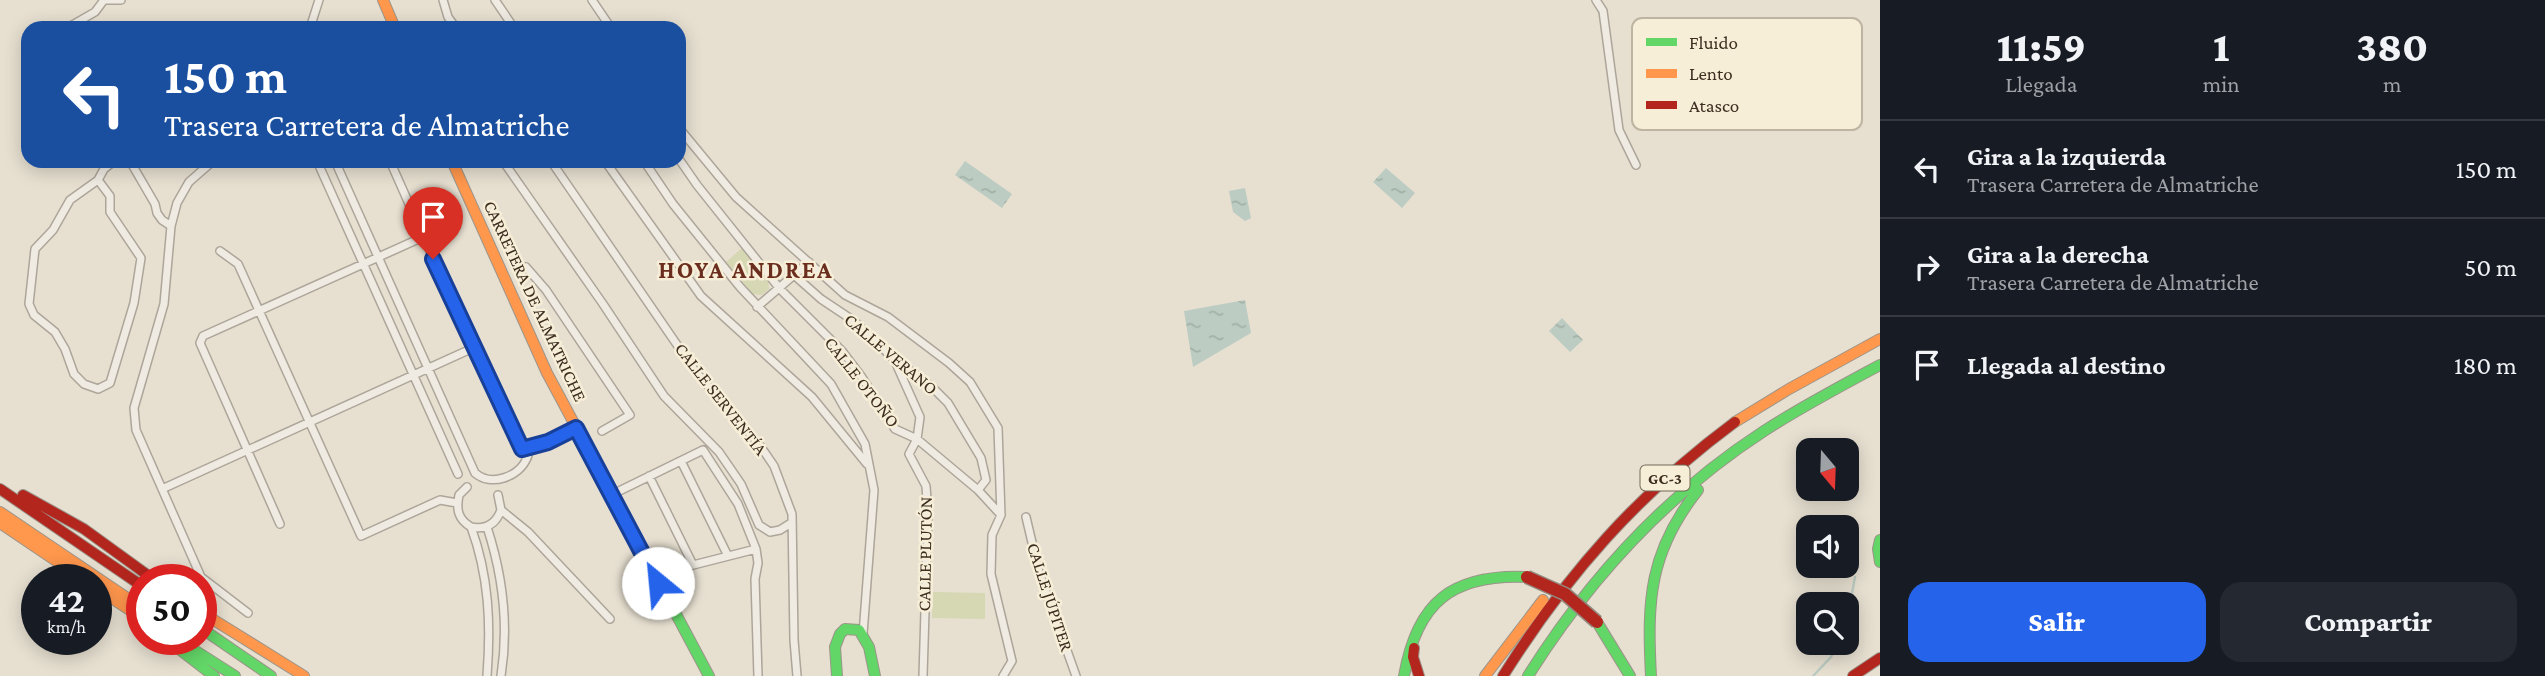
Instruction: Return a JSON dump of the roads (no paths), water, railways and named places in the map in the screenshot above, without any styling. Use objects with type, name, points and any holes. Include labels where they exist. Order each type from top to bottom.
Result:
[{"type":"main road","points":[[383,0],[392,21]]},
{"type":"main road","name":"CARRETERA DE ALMATRICHE","points":[[455,168],[547,373],[709,676]]},
{"type":"main road","name":"GC-3","points":[[1503,676],[1549,604],[1583,561],[1661,481],[1736,422],[1789,388],[1880,339]]},
{"type":"main road","name":"GC-3","points":[[1528,676],[1566,619],[1634,539],[1704,475],[1745,443],[1781,420],[1880,365]]},
{"type":"main road","points":[[1651,676],[1649,602],[1654,569],[1665,538],[1685,504],[1731,461],[1745,443]]},
{"type":"main road","points":[[0,479],[84,529],[132,564]]},
{"type":"main road","points":[[1485,676],[1607,524],[1661,481]]},
{"type":"main road","points":[[0,489],[126,575]]},
{"type":"main road","points":[[23,495],[75,540]]},
{"type":"main road","points":[[0,512],[126,605]]},
{"type":"main road","points":[[0,523],[61,564]]},
{"type":"main road","points":[[1880,540],[1880,562]]},
{"type":"main road","points":[[1404,676],[1406,659],[1420,624],[1427,612],[1445,594],[1465,583],[1487,576],[1507,574],[1558,587],[1586,609],[1630,676]]},
{"type":"main road","points":[[217,622],[304,676]]},
{"type":"main road","points":[[1419,676],[1413,657],[1420,624]]},
{"type":"main road","points":[[837,676],[836,644],[840,633],[848,628],[857,628],[863,634],[875,676]]},
{"type":"main road","points":[[217,639],[271,676]]},
{"type":"main road","points":[[187,655],[214,676]]},
{"type":"main road","points":[[202,655],[234,675]]},
{"type":"main road","points":[[207,655],[234,675]]},
{"type":"main road","points":[[1853,676],[1880,659]]},
{"type":"street","points":[[79,21],[95,12],[104,0],[121,0]]},
{"type":"street","points":[[312,21],[319,0]]},
{"type":"street","points":[[443,0],[451,21]]},
{"type":"street","points":[[495,0],[509,21]]},
{"type":"street","points":[[592,0],[606,21]]},
{"type":"street","points":[[1596,0],[1603,11],[1619,130],[1636,165]]},
{"type":"street","points":[[686,136],[736,197],[845,295],[888,317],[950,363],[970,382],[999,428],[1001,515],[992,535],[991,574],[1012,661],[1003,676]]},
{"type":"street","points":[[98,180],[110,196],[110,212],[141,258],[134,303],[110,383],[99,389],[83,384],[74,373],[55,332],[34,315],[29,304],[34,248],[52,230],[70,200],[98,180],[105,168]]},
{"type":"street","points":[[134,168],[155,204],[157,213],[171,226]]},
{"type":"street","points":[[205,168],[188,182],[177,203],[171,226],[164,304],[134,408],[136,429],[201,577],[248,612]]},
{"type":"street","points":[[320,168],[458,474]]},
{"type":"street","points":[[338,168],[475,473],[482,480],[494,482],[512,473],[528,458],[529,447]]},
{"type":"street","points":[[393,168],[473,348],[522,449],[548,442],[576,428]]},
{"type":"street","name":"CALLE SERVENTÍA","points":[[508,168],[664,396],[719,452],[741,484],[759,525],[770,532],[780,530],[791,523],[792,514],[788,499],[774,466],[759,444],[695,370],[556,168]]},
{"type":"street","points":[[610,168],[701,296],[812,397],[870,467]]},
{"type":"street","points":[[650,168],[673,204],[757,307],[831,384],[865,444],[874,490],[863,634]]},
{"type":"street","name":"CALLE OTOÑO","points":[[685,168],[780,289],[842,351],[895,429],[916,439],[978,490]]},
{"type":"street","points":[[280,524],[200,343],[203,336],[424,237]]},
{"type":"street","points":[[220,251],[239,264],[361,536],[440,500],[457,503]]},
{"type":"street","points":[[757,307],[809,262]]},
{"type":"street","points":[[526,267],[546,290],[630,415],[603,431]]},
{"type":"street","name":"CALLE VERANO","points":[[794,275],[821,299],[854,321],[894,359],[930,384],[948,403],[981,458],[986,480],[978,490]]},
{"type":"street","points":[[162,489],[473,348]]},
{"type":"street","points":[[894,359],[920,417],[916,439]]},
{"type":"street","name":"CALLE PLUTÓN","points":[[916,439],[909,454],[926,486],[928,514],[923,676]]},
{"type":"street","points":[[611,495],[703,450],[738,503],[756,549],[758,676]]},
{"type":"street","points":[[681,461],[728,556]]},
{"type":"street","points":[[649,477],[693,565]]},
{"type":"street","points":[[467,487],[458,495],[457,503],[460,517],[471,527],[481,555],[488,589],[490,640],[486,676]]},
{"type":"street","points":[[978,490],[1001,515]]},
{"type":"street","points":[[498,495],[501,510],[528,532],[610,618]]},
{"type":"street","points":[[471,527],[487,527],[494,523],[501,510]]},
{"type":"street","name":"CALLE JÚPITER","points":[[1026,517],[1039,572],[1075,676]]},
{"type":"street","points":[[791,523],[797,676]]},
{"type":"street","points":[[487,527],[499,562],[505,612],[501,676]]},
{"type":"street","points":[[654,575],[756,549]]},
{"type":"water","points":[[965,161],[1012,194],[1002,208],[955,175]]},
{"type":"water","points":[[1386,168],[1415,193],[1402,208],[1373,182]]},
{"type":"water","points":[[1245,188],[1251,218],[1245,221],[1233,212],[1229,191]]},
{"type":"water","points":[[1245,300],[1251,333],[1193,367],[1184,311]]},
{"type":"water","points":[[1562,318],[1583,340],[1570,352],[1549,331]]},
{"type":"waterway","points":[[1852,592],[1855,578]]},
{"type":"waterway","points":[[1813,676],[1832,655]]},
{"type":"district","name":"HOYA ANDREA","points":[[746,269]]}]
